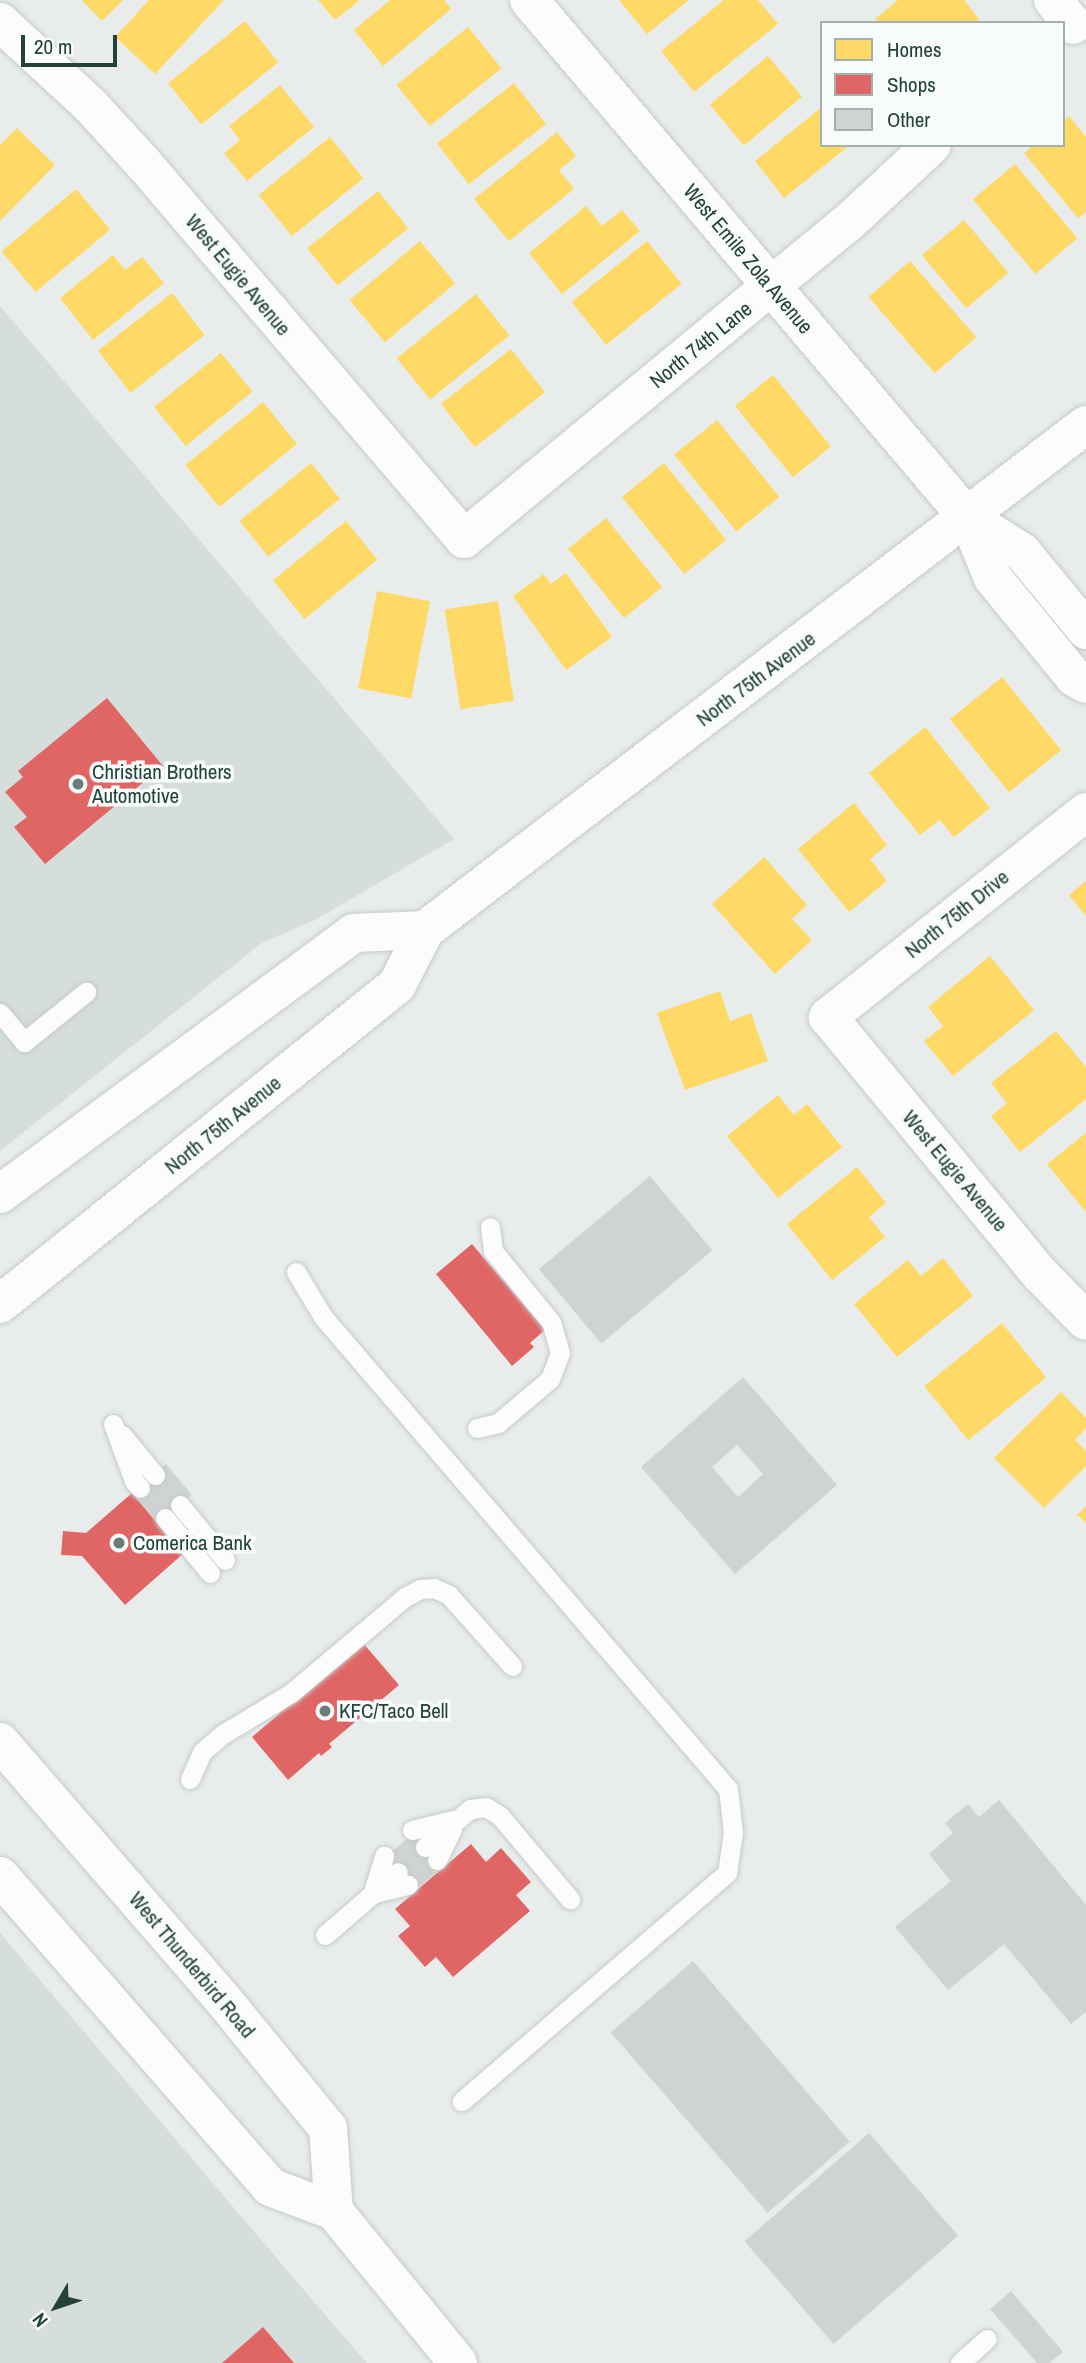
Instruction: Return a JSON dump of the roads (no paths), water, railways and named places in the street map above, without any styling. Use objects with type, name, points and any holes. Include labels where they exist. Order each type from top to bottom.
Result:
[{"type":"main road","name":"West Emile Zola Avenue","points":[[529,0],[968,518]]},
{"type":"main road","name":"West Eugie Avenue","points":[[0,22],[91,106],[144,164],[464,539]]},
{"type":"main road","name":"North 74th Lane","points":[[464,539],[771,287],[930,147]]},
{"type":"main road","name":"North 75th Avenue","points":[[0,1304],[397,985],[425,930],[968,518],[1086,425]]},
{"type":"main road","points":[[968,518],[1022,552],[1086,630]]},
{"type":"main road","points":[[968,518],[993,578],[1074,677],[1086,684]]},
{"type":"main road","name":"North 75th Drive","points":[[828,1017],[1086,812]]},
{"type":"main road","points":[[0,1194],[354,933],[425,930]]},
{"type":"main road","name":"West Eugie Avenue","points":[[828,1017],[1041,1275],[1086,1321]]},
{"type":"main road","name":"West Thunderbird Road","points":[[0,1742],[221,1997],[328,2128],[334,2211]]},
{"type":"main road","points":[[0,1876],[270,2187],[334,2211],[458,2363]]},
{"type":"lane","points":[[0,1013],[24,1042],[86,992]]},
{"type":"lane","points":[[478,1428],[498,1423],[550,1380],[560,1353],[551,1321],[494,1251],[490,1227]]},
{"type":"lane","points":[[296,1272],[323,1317],[728,1789],[733,1832],[727,1872],[462,2101]]},
{"type":"lane","points":[[140,1488],[134,1480],[113,1424],[155,1475]]},
{"type":"lane","points":[[172,1511],[217,1566]]},
{"type":"lane","points":[[190,1779],[202,1752],[223,1734],[291,1693],[405,1597],[420,1589],[434,1588],[449,1595],[512,1666]]},
{"type":"lane","points":[[431,1854],[457,1819],[470,1809],[486,1807],[500,1816],[570,1899]]},
{"type":"lane","points":[[412,1830],[457,1819]]},
{"type":"lane","points":[[372,1894],[384,1856]]},
{"type":"lane","points":[[325,1935],[372,1894],[403,1878]]},
{"type":"lane","points":[[960,2363],[987,2339]]},
{"type":"place","name":"Christian Brothers Automotive","points":[[78,784]]},
{"type":"place","name":"Comerica Bank","points":[[119,1543]]},
{"type":"place","name":"KFC/Taco Bell","points":[[325,1711]]}]
